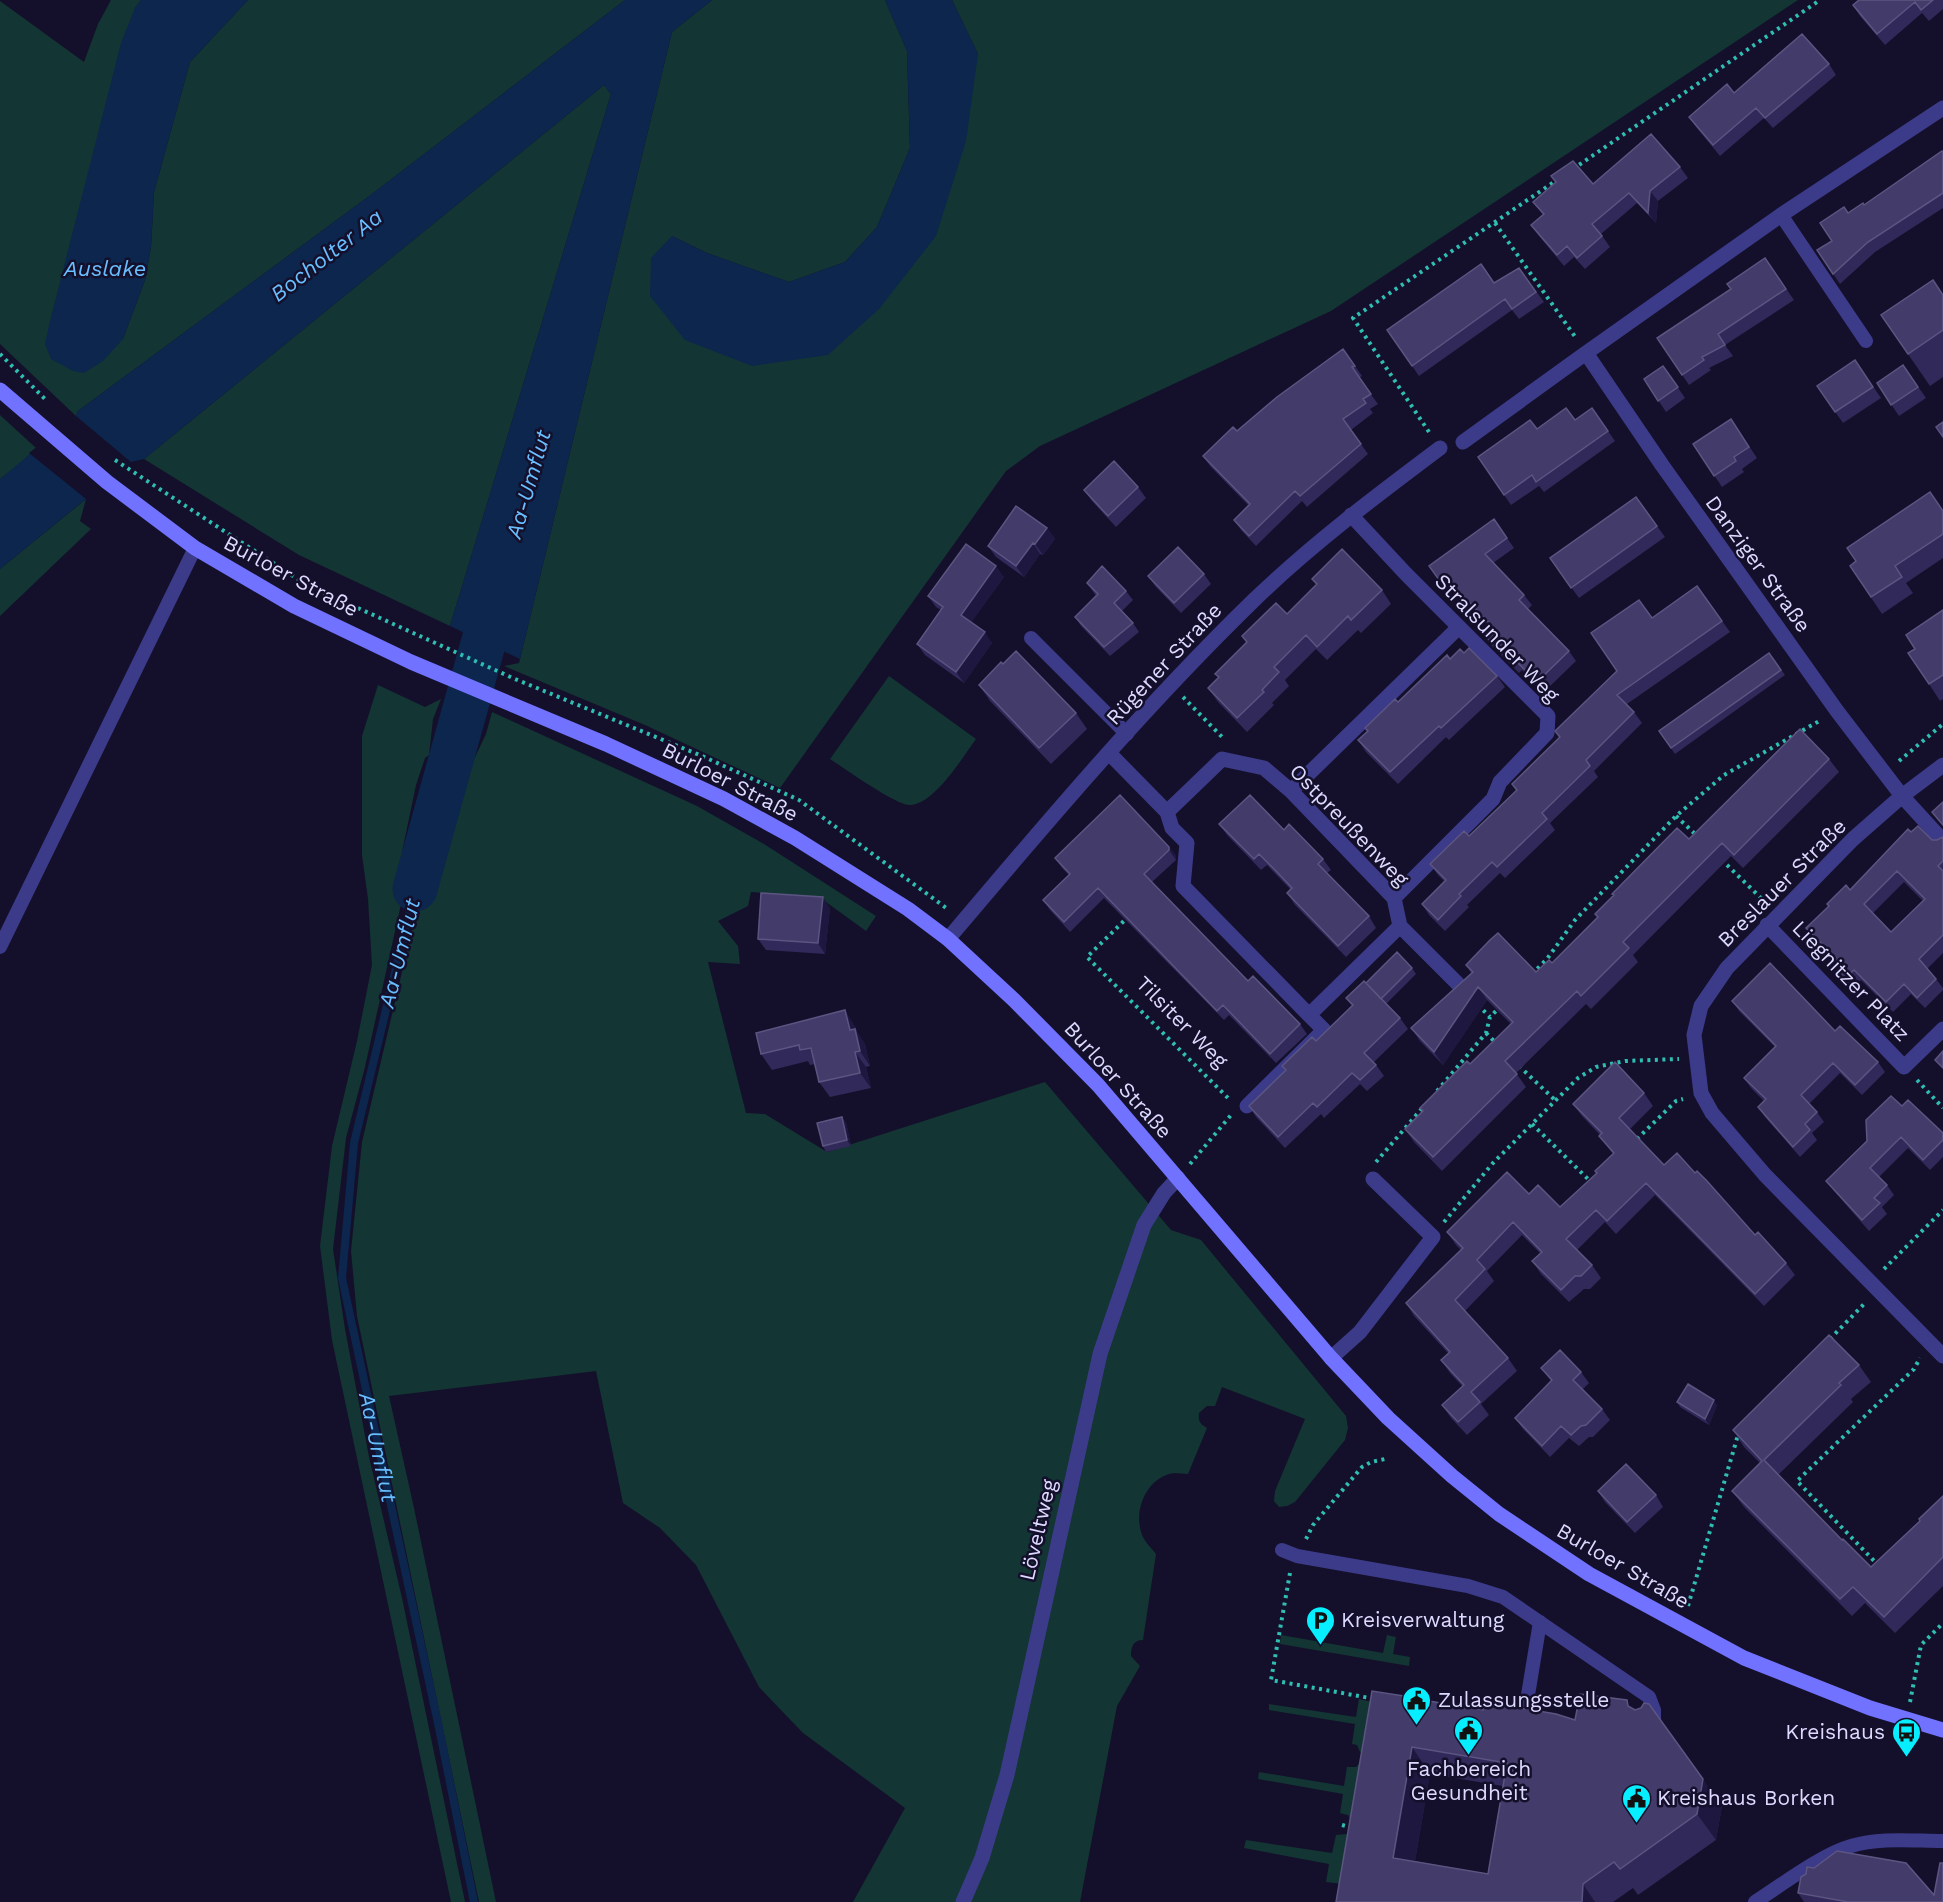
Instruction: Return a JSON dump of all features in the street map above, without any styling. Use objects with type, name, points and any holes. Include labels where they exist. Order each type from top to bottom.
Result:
[{"type":"main road","name":"Burloer Straße","points":[[0,390],[107,482],[195,548],[294,606],[411,662],[506,700],[724,799],[795,838],[883,892],[948,939],[1014,1000],[1098,1086],[1331,1358],[1388,1418],[1498,1514],[1589,1574],[1744,1658],[1870,1708],[1943,1730]]},
{"type":"street","points":[[1463,442],[1781,215],[1943,108]]},
{"type":"street","name":"Danziger Straße","points":[[1586,353],[1675,484],[1837,711],[1902,796]]},
{"type":"street","name":"Rügener Straße","points":[[948,939],[1034,837],[1127,734],[1255,599],[1351,515],[1440,448]]},
{"type":"street","name":"Stralsunder Weg","points":[[1351,515],[1406,574],[1548,716],[1547,733],[1500,782],[1493,799],[1394,898]]},
{"type":"street","points":[[1291,791],[1459,627]]},
{"type":"street","points":[[1110,753],[1167,812],[1172,828],[1187,843],[1183,886],[1324,1030],[1242,1106]]},
{"type":"street","points":[[1167,812],[1222,759]]},
{"type":"street","name":"Ostpreußenweg","points":[[1222,759],[1264,768],[1291,791],[1394,898],[1400,926]]},
{"type":"street","name":"Breslauer Straße","points":[[1943,765],[1902,796],[1853,839],[1727,968],[1701,1006],[1694,1035],[1701,1093],[1712,1113],[1765,1175],[1943,1356]]},
{"type":"street","points":[[1902,796],[1943,841]]},
{"type":"street","name":"Liegnitzer Platz","points":[[1773,920],[1904,1066],[1943,1029]]},
{"type":"street","points":[[1310,1015],[1400,926],[1458,984]]},
{"type":"street","name":"Löveltweg","points":[[963,1902],[982,1858],[1007,1775],[1100,1353],[1144,1225],[1164,1193],[1178,1178]]},
{"type":"street","points":[[1331,1358],[1360,1332],[1433,1237],[1373,1179]]},
{"type":"lane","points":[[1781,215],[1866,341]]},
{"type":"lane","points":[[0,947],[195,548]]},
{"type":"lane","points":[[1031,638],[1127,734]]},
{"type":"lane","points":[[1282,1550],[1297,1556],[1468,1586],[1503,1597],[1649,1697],[1654,1710],[1654,1727]]},
{"type":"lane","points":[[1527,1701],[1540,1623]]},
{"type":"lane","points":[[1755,1902],[1818,1862],[1850,1846],[1889,1840],[1943,1841]]},
{"type":"path","points":[[1440,448],[1353,318],[1496,223],[1820,0]]},
{"type":"path","points":[[1496,223],[1586,353]]},
{"type":"path","points":[[0,354],[53,407]]},
{"type":"path","points":[[125,467],[307,585],[515,680]]},
{"type":"path","points":[[1171,686],[1227,742],[1222,759]]},
{"type":"path","points":[[1531,976],[1547,959],[1575,920],[1676,816],[1724,775],[1837,711]]},
{"type":"path","points":[[1884,773],[1943,724]]},
{"type":"path","points":[[1676,816],[1694,833]]},
{"type":"path","points":[[1727,865],[1773,920]]},
{"type":"path","name":"Tilsiter Weg","points":[[1137,908],[1087,957],[1242,1106]]},
{"type":"path","points":[[1458,984],[1490,1017]]},
{"type":"path","points":[[1433,1096],[1486,1033],[1490,1017],[1506,1000]]},
{"type":"path","points":[[1486,1033],[1496,1043]]},
{"type":"path","points":[[1433,1237],[1493,1163],[1578,1077],[1596,1067],[1625,1061],[1696,1058]]},
{"type":"path","points":[[1516,1062],[1556,1100]]},
{"type":"path","name":"Liegnitzer Platz","points":[[1904,1066],[1943,1108]]},
{"type":"path","points":[[1637,1139],[1676,1101],[1701,1093]]},
{"type":"path","points":[[1373,1179],[1374,1165],[1426,1105]]},
{"type":"path","points":[[1178,1178],[1242,1106]]},
{"type":"path","points":[[1532,1124],[1592,1183],[1599,1176]]},
{"type":"path","points":[[1829,1340],[1943,1210]]},
{"type":"path","points":[[1881,1568],[1797,1481],[1914,1369],[1929,1342]]},
{"type":"path","points":[[1679,1623],[1691,1599],[1740,1430]]},
{"type":"path","points":[[1379,1700],[1271,1680],[1290,1572],[1297,1556],[1313,1525],[1362,1467],[1385,1458]]},
{"type":"path","points":[[1907,1719],[1921,1645],[1943,1623]]},
{"type":"path","points":[[1342,1825],[1358,1828]]},
{"type":"green space","points":[[111,0],[141,0],[135,8],[123,339],[145,280],[151,247],[154,192],[190,62],[248,0],[625,0],[376,191],[78,411],[76,416],[0,344],[0,1],[84,62],[98,24]]},
{"type":"green space","points":[[712,0],[885,0],[907,51],[910,148],[877,227],[845,262],[789,282],[707,253],[672,236],[828,355],[978,54],[952,0],[1798,0],[1331,311],[1040,446],[1006,471],[780,788],[645,725],[504,666],[519,663],[672,32]]},
{"type":"green space","points":[[604,85],[611,94],[450,626],[299,555],[144,459]]},
{"type":"green space","points":[[0,415],[36,448],[0,479]]},
{"type":"green space","points":[[86,499],[80,521],[91,529],[0,616],[0,569]]},
{"type":"green space","points":[[889,676],[976,739],[956,768],[938,788],[929,797],[911,805],[883,794],[830,759]]},
{"type":"green space","points":[[378,685],[425,707],[441,699],[433,719],[429,755],[425,758],[416,785],[402,852],[405,886],[365,1067],[346,1138],[333,1249],[345,1329],[369,1457],[402,1598],[465,1902],[451,1902],[332,1340],[320,1246],[332,1146],[372,965],[368,899],[362,855],[362,736]]},
{"type":"green space","points":[[492,712],[697,806],[764,844],[876,916],[866,931],[819,897],[751,892],[748,906],[718,921],[738,946],[740,964],[708,962],[746,1113],[765,1114],[827,1152],[1045,1082],[1171,1230],[1201,1240],[1346,1416],[1348,1428],[1345,1440],[1295,1502],[1279,1507],[1274,1501],[1275,1491],[1305,1419],[1222,1387],[1215,1406],[1207,1406],[1199,1413],[1200,1422],[1207,1428],[1188,1474],[1174,1473],[1164,1476],[1148,1489],[1143,1498],[1139,1519],[1140,1529],[1144,1539],[1156,1554],[1143,1640],[1135,1643],[1131,1650],[1131,1656],[1140,1666],[1117,1706],[1080,1902],[853,1902],[905,1808],[803,1733],[759,1687],[696,1565],[660,1528],[623,1503],[596,1371],[389,1396],[496,1902],[479,1902],[357,1316],[351,1251],[362,1142],[422,887],[446,856],[465,778],[486,734]]},
{"type":"green space","points":[[1281,1635],[1383,1653],[1387,1635],[1396,1637],[1393,1654],[1410,1657],[1409,1666],[1280,1644]]},
{"type":"green space","points":[[1359,1699],[1372,1702],[1368,1752],[1360,1752],[1357,1745],[1352,1744],[1355,1724],[1269,1710],[1269,1704],[1356,1717]]},
{"type":"green space","points":[[1359,1764],[1366,1765],[1351,1820],[1348,1815],[1340,1813],[1343,1794],[1258,1779],[1259,1772],[1344,1786],[1347,1767],[1356,1767]]},
{"type":"green space","points":[[1336,1835],[1352,1835],[1343,1884],[1326,1882],[1329,1864],[1244,1848],[1246,1840],[1332,1853]]},
{"type":"water","name":"Auslake","points":[[141,0],[248,0],[190,62],[154,192],[151,247],[145,280],[123,339],[103,361],[84,373],[73,371],[51,359],[45,344],[121,43],[135,8]]},
{"type":"water","name":"Bocholter Aa","points":[[625,0],[712,0],[672,32],[520,659],[450,626],[611,94],[604,85],[144,459],[131,462],[0,569],[0,479],[76,416],[78,411],[376,191]]},
{"type":"water","points":[[885,0],[952,0],[978,54],[966,141],[936,236],[879,309],[828,355],[752,366],[685,340],[650,296],[651,258],[672,236],[707,253],[789,282],[845,262],[877,227],[910,148],[907,51]]},
{"type":"pier","points":[[76,416],[131,462],[86,499],[29,453]]},
{"type":"building","points":[[1859,0],[1933,0],[1921,10],[1915,2],[1877,34],[1853,5]]},
{"type":"building","points":[[1802,34],[1829,64],[1765,118],[1756,108],[1713,145],[1689,117],[1727,84],[1734,93]]},
{"type":"building","points":[[1651,134],[1680,167],[1650,191],[1648,213],[1629,193],[1592,224],[1602,236],[1577,258],[1567,246],[1557,255],[1531,225],[1544,214],[1533,202],[1556,182],[1551,176],[1573,161],[1593,184]]},
{"type":"building","points":[[1942,151],[1943,193],[1868,242],[1833,274],[1817,250],[1832,241],[1820,223],[1844,207],[1848,213],[1863,203],[1864,205]]},
{"type":"building","points":[[1765,258],[1786,289],[1718,334],[1725,345],[1702,357],[1704,360],[1682,375],[1657,338],[1731,289],[1727,284]]},
{"type":"building","points":[[1481,264],[1494,283],[1519,268],[1536,292],[1512,309],[1505,299],[1412,366],[1387,330]]},
{"type":"building","points":[[1933,280],[1943,295],[1943,330],[1908,354],[1881,315]]},
{"type":"building","points":[[1343,349],[1355,366],[1352,367],[1371,394],[1363,399],[1366,403],[1343,419],[1361,444],[1300,496],[1295,491],[1249,536],[1234,520],[1250,504],[1203,456],[1233,427],[1237,431],[1277,397]]},
{"type":"building","points":[[1855,360],[1873,387],[1835,412],[1817,386]]},
{"type":"building","points":[[1903,365],[1918,387],[1891,405],[1877,383]]},
{"type":"building","points":[[1663,366],[1678,387],[1658,401],[1644,379]]},
{"type":"building","points":[[1566,408],[1575,420],[1592,408],[1608,431],[1536,482],[1532,475],[1504,495],[1478,457],[1530,420],[1537,429]]},
{"type":"building","points":[[1731,419],[1749,447],[1734,457],[1736,461],[1714,476],[1693,444]]},
{"type":"building","points":[[1943,422],[1943,437],[1936,427]]},
{"type":"building","points":[[1114,461],[1138,487],[1108,516],[1084,490]]},
{"type":"building","points":[[1930,492],[1943,511],[1943,534],[1895,566],[1902,577],[1871,597],[1850,566],[1856,561],[1847,548]]},
{"type":"building","points":[[1636,497],[1657,526],[1571,588],[1550,558]]},
{"type":"building","points":[[1016,506],[1047,528],[1016,566],[988,546]]},
{"type":"building","points":[[1494,519],[1507,538],[1485,554],[1524,595],[1519,600],[1569,651],[1537,682],[1515,660],[1512,663],[1484,635],[1492,626],[1448,580],[1442,584],[1429,566]]},
{"type":"building","points":[[966,544],[996,566],[961,615],[985,632],[956,672],[917,644],[943,607],[928,596]]},
{"type":"building","points":[[1178,547],[1204,574],[1174,603],[1148,576]]},
{"type":"building","points":[[1342,549],[1382,590],[1351,620],[1348,616],[1317,647],[1306,635],[1274,667],[1279,672],[1262,690],[1264,692],[1237,718],[1208,688],[1219,677],[1215,674],[1247,642],[1242,636],[1276,603],[1287,614],[1317,584],[1312,579]]},
{"type":"building","points":[[1102,566],[1126,591],[1114,603],[1133,623],[1104,647],[1075,617],[1098,594],[1087,583]]},
{"type":"building","points":[[1697,586],[1722,621],[1617,695],[1634,712],[1586,760],[1590,766],[1542,813],[1547,819],[1497,867],[1492,862],[1459,894],[1461,896],[1438,920],[1422,904],[1446,880],[1430,864],[1464,831],[1469,836],[1517,790],[1512,784],[1560,737],[1555,731],[1617,671],[1591,633],[1639,600],[1652,618]]},
{"type":"building","points":[[1943,610],[1943,675],[1929,684],[1908,653],[1915,649],[1906,635]]},
{"type":"building","points":[[1469,648],[1497,676],[1390,772],[1358,740],[1368,731],[1365,728],[1395,699],[1398,702],[1447,655],[1450,659],[1460,649],[1464,653]]},
{"type":"building","points":[[1016,651],[1076,713],[1039,748],[979,685],[1001,662],[1003,664]]},
{"type":"building","points":[[1769,653],[1781,670],[1671,748],[1659,731]]},
{"type":"building","points":[[1800,729],[1829,759],[1734,855],[1722,843],[1623,942],[1629,948],[1581,996],[1577,991],[1505,1061],[1517,1074],[1433,1157],[1405,1129],[1423,1111],[1420,1108],[1467,1061],[1470,1064],[1513,1022],[1478,987],[1434,1052],[1411,1028],[1473,972],[1466,965],[1498,933],[1536,972],[1549,960],[1552,963],[1598,917],[1595,914],[1614,895],[1612,894],[1677,828],[1689,839]]},
{"type":"building","points":[[1120,795],[1169,847],[1169,850],[1144,874],[1248,981],[1253,976],[1300,1024],[1270,1054],[1223,1005],[1217,1011],[1098,888],[1064,922],[1043,900],[1070,874],[1055,858]]},
{"type":"building","points":[[1250,795],[1284,830],[1289,824],[1323,859],[1318,864],[1369,916],[1338,946],[1287,893],[1292,888],[1276,871],[1259,854],[1254,859],[1219,824]]},
{"type":"building","points":[[1943,802],[1943,825],[1932,812]]},
{"type":"building","points":[[1918,826],[1932,840],[1943,837],[1943,861],[1938,866],[1943,871],[1943,935],[1919,959],[1936,979],[1917,998],[1904,984],[1886,1002],[1854,970],[1843,980],[1828,965],[1836,958],[1806,928],[1829,906],[1827,904],[1846,885],[1850,890],[1908,829],[1911,832]],"holes":[[[1897,871],[1925,899],[1891,932],[1864,904]]]},
{"type":"building","points":[[761,893],[823,897],[818,943],[758,939]]},
{"type":"building","points":[[1397,952],[1412,968],[1381,999],[1366,983]]},
{"type":"building","points":[[1770,963],[1835,1031],[1840,1026],[1878,1062],[1855,1085],[1833,1063],[1801,1095],[1817,1112],[1805,1124],[1810,1130],[1793,1147],[1758,1107],[1766,1099],[1744,1078],[1776,1046],[1732,1001]]},
{"type":"building","points":[[1364,981],[1400,1018],[1364,1053],[1376,1065],[1360,1080],[1352,1073],[1317,1107],[1313,1103],[1278,1137],[1249,1106],[1286,1070],[1282,1066],[1312,1037],[1316,1041],[1353,1005],[1346,998]]},
{"type":"building","points":[[845,1010],[850,1030],[855,1029],[860,1051],[855,1052],[860,1073],[819,1082],[811,1048],[800,1050],[799,1045],[761,1054],[756,1033]]},
{"type":"building","points":[[1943,1051],[1943,1068],[1935,1060]]},
{"type":"building","points":[[1615,1062],[1644,1093],[1619,1118],[1664,1165],[1677,1153],[1695,1173],[1697,1171],[1707,1181],[1755,1235],[1758,1232],[1786,1263],[1755,1294],[1646,1183],[1607,1221],[1596,1210],[1566,1239],[1592,1265],[1581,1276],[1575,1276],[1561,1290],[1532,1261],[1542,1252],[1513,1222],[1477,1260],[1485,1269],[1455,1300],[1508,1358],[1471,1392],[1480,1402],[1458,1422],[1442,1405],[1464,1385],[1441,1360],[1450,1352],[1406,1303],[1463,1248],[1447,1232],[1507,1172],[1529,1194],[1538,1185],[1560,1207],[1597,1173],[1595,1171],[1614,1153],[1599,1136],[1602,1133],[1573,1104]]},
{"type":"building","points":[[1891,1096],[1902,1106],[1908,1100],[1943,1133],[1943,1140],[1923,1160],[1901,1137],[1870,1168],[1887,1185],[1874,1198],[1880,1203],[1862,1220],[1826,1181],[1867,1141],[1866,1120]]},
{"type":"building","points":[[842,1117],[847,1140],[823,1146],[817,1123]]},
{"type":"building","points":[[1829,1335],[1859,1365],[1764,1460],[1871,1567],[1943,1496],[1943,1557],[1884,1617],[1853,1587],[1840,1599],[1732,1491],[1762,1461],[1733,1430]]},
{"type":"building","points":[[1560,1350],[1581,1372],[1573,1380],[1602,1409],[1586,1425],[1581,1426],[1571,1435],[1561,1426],[1542,1446],[1515,1418],[1552,1380],[1541,1368]]},
{"type":"building","points":[[1688,1384],[1714,1400],[1705,1419],[1677,1402]]},
{"type":"building","points":[[1626,1464],[1656,1495],[1627,1522],[1598,1491]]},
{"type":"building","points":[[1415,1687],[1423,1700],[1483,1710],[1485,1702],[1556,1714],[1575,1720],[1580,1694],[1627,1700],[1628,1706],[1635,1710],[1641,1708],[1644,1703],[1649,1704],[1703,1779],[1697,1814],[1620,1869],[1614,1862],[1583,1884],[1582,1902],[1336,1902],[1372,1691],[1404,1696]],"holes":[[[1412,1747],[1507,1763],[1488,1874],[1393,1858]]]},
{"type":"building","points":[[1837,1851],[1906,1863],[1934,1895],[1940,1863],[1943,1863],[1943,1902],[1848,1902],[1798,1893],[1801,1877],[1806,1874],[1807,1867],[1814,1868]]},
{"type":"waterway","name":"Aa-Umflut","points":[[415,889],[500,583]]},
{"type":"waterway","name":"Aa-Umflut","points":[[415,889],[354,1143],[342,1278],[474,1902]]},
{"type":"place","name":"Kreisverwaltung","points":[[1320,1646]]},
{"type":"place","name":"Zulassungsstelle","points":[[1417,1726]]},
{"type":"place","name":"Fachbereich Gesundheit","points":[[1469,1756]]},
{"type":"place","name":"Kreishaus","points":[[1906,1758]]},
{"type":"place","name":"Kreishaus Borken","points":[[1636,1824]]}]
